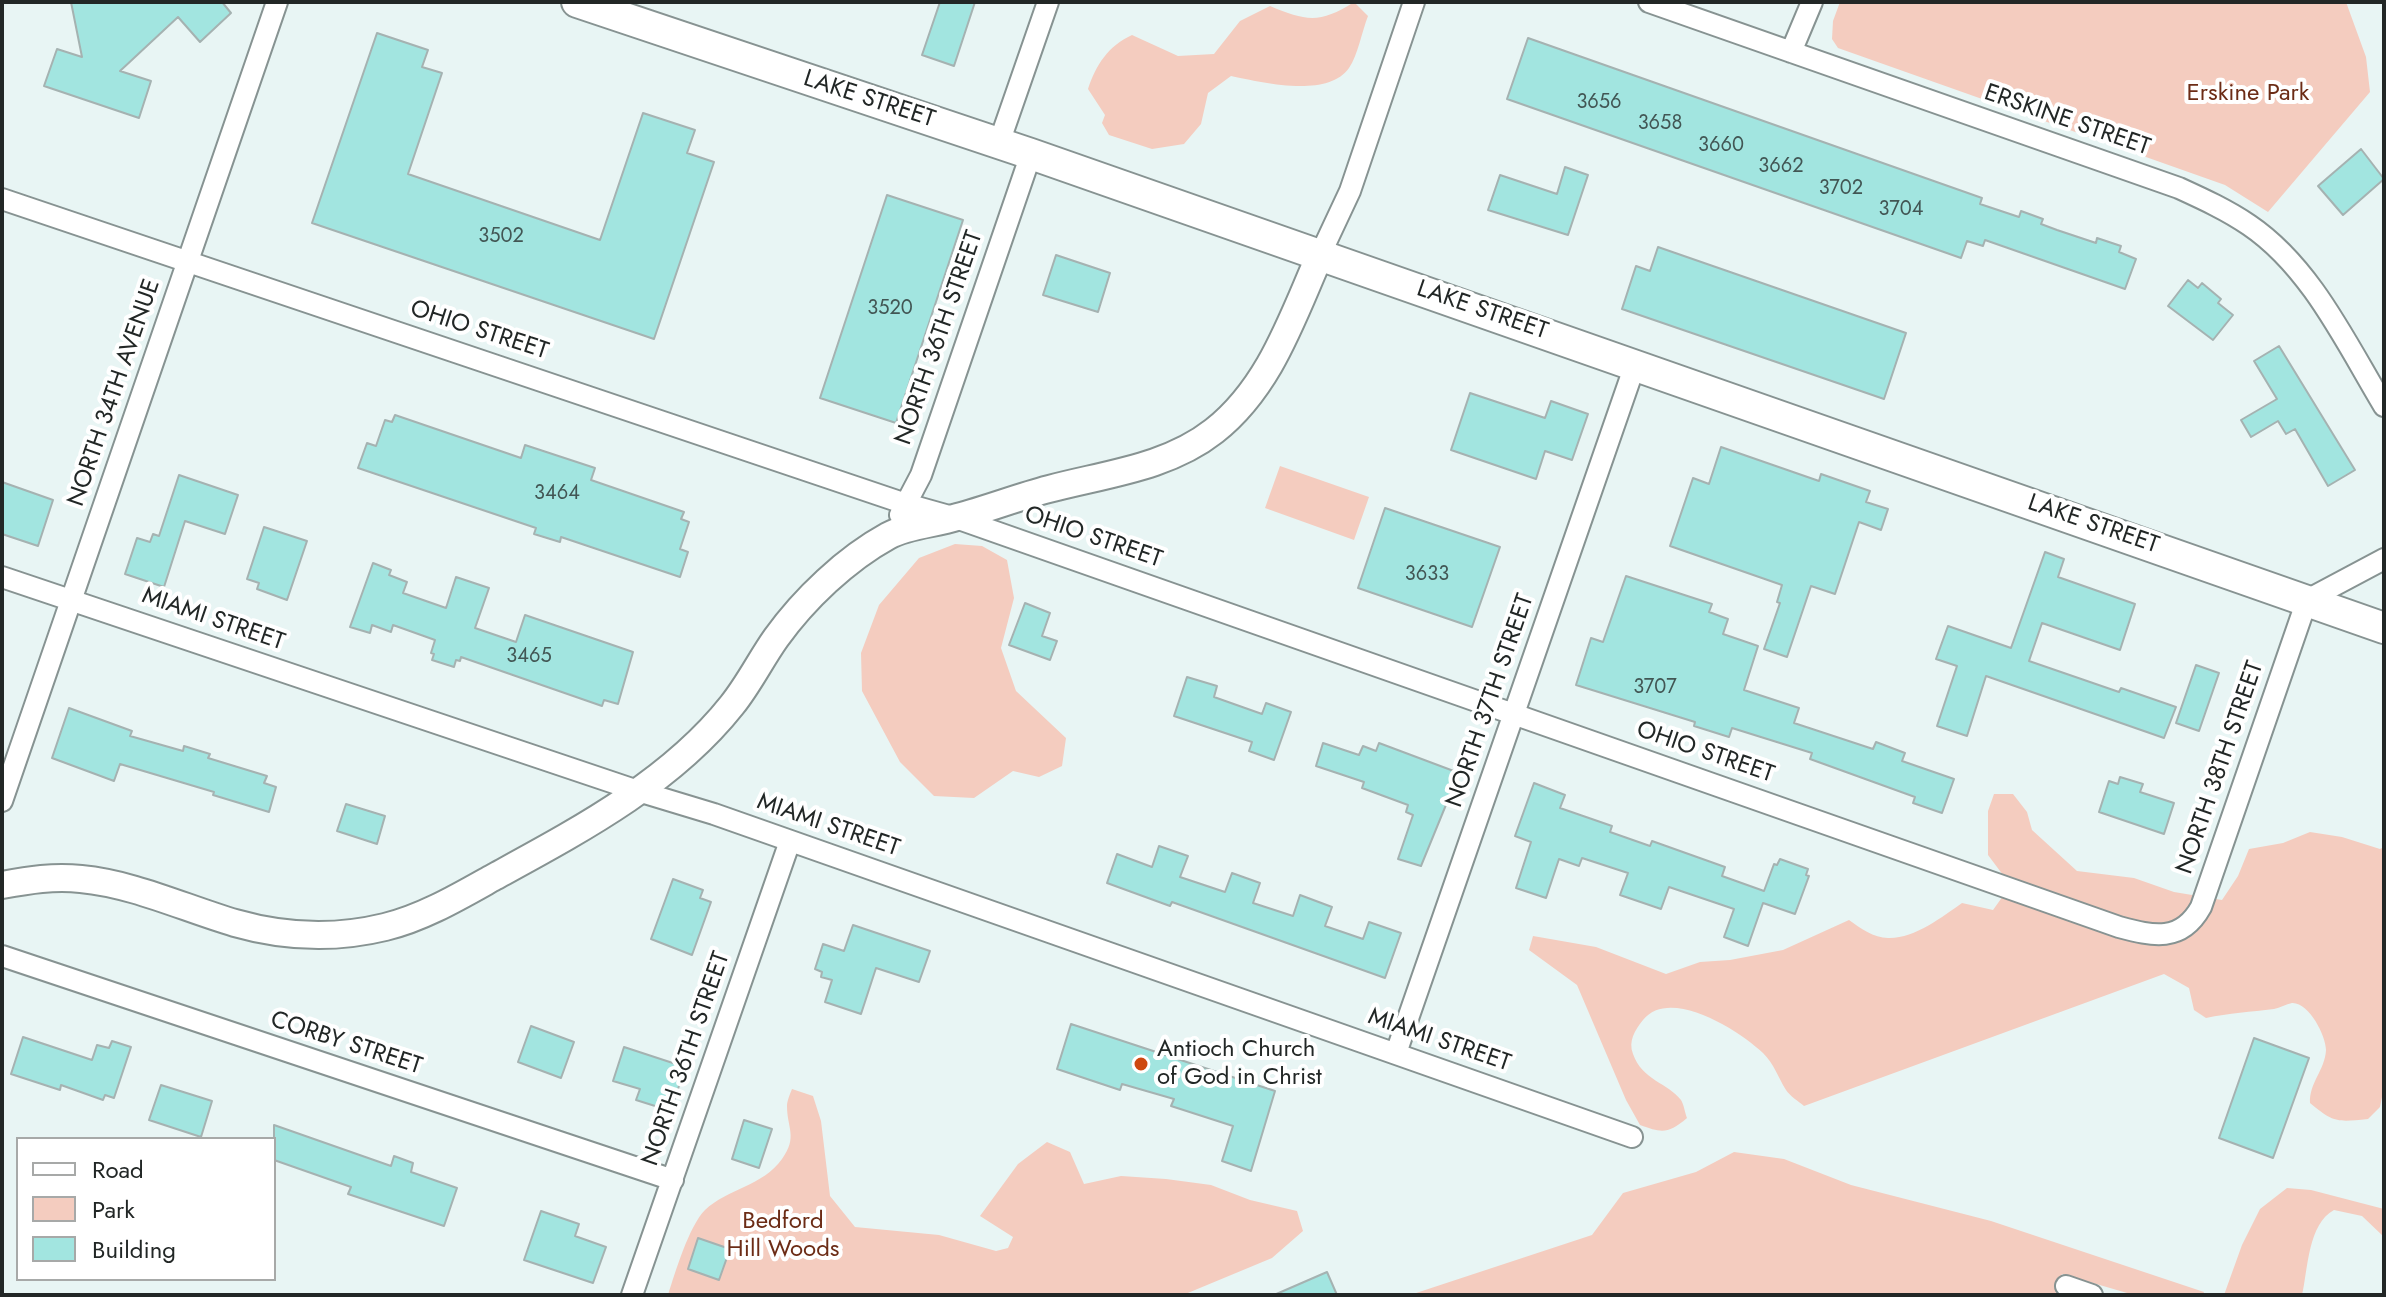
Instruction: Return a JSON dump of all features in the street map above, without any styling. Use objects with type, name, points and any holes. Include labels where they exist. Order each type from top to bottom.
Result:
[{"type":"main road","name":"LAKE STREET","points":[[577,2],[1031,154],[2384,628]]},
{"type":"street","name":"NORTH 34TH AVENUE","points":[[2,801],[277,2]]},
{"type":"street","points":[[999,143],[1048,2]]},
{"type":"street","points":[[2,885],[43,878],[82,879],[129,888],[261,930],[308,935],[336,935],[397,923],[462,895],[543,850],[638,791],[689,753],[734,703],[776,638],[818,589],[890,534],[1148,465],[1181,452],[1209,434],[1248,399],[1270,367],[1350,191],[1414,2]]},
{"type":"street","name":"ERSKINE STREET","points":[[1649,2],[2179,188],[2219,206],[2250,225],[2288,259],[2316,294],[2384,406]]},
{"type":"street","points":[[1791,52],[1812,2]]},
{"type":"street","name":"NORTH 36TH STREET","points":[[890,534],[926,461],[1031,154]]},
{"type":"street","name":"OHIO STREET","points":[[2,199],[906,504],[956,518],[2119,927],[2148,935],[2164,934]]},
{"type":"street","name":"NORTH 37TH STREET","points":[[1396,1053],[1635,365]]},
{"type":"street","points":[[2307,600],[2384,559]]},
{"type":"street","name":"MIAMI STREET","points":[[2,577],[790,841],[1632,1137]]},
{"type":"street","name":"NORTH 38TH STREET","points":[[2164,934],[2181,930],[2193,920],[2201,907],[2307,600]]},
{"type":"street","name":"NORTH 36TH STREET","points":[[632,1295],[790,841]]},
{"type":"street","name":"CORBY STREET","points":[[2,956],[673,1180]]},
{"type":"street","points":[[2066,1286],[2092,1295]]},
{"type":"green space","points":[[1354,2],[1368,16],[1352,63],[1339,77],[1326,83],[1293,86],[1231,76],[1208,93],[1201,124],[1184,144],[1152,149],[1109,135],[1102,123],[1105,115],[1088,89],[1104,57],[1132,35],[1178,56],[1214,54],[1240,21],[1270,6],[1313,18],[1332,14]]},
{"type":"green space","name":"Erskine Park","points":[[1840,2],[2346,2],[2366,57],[2370,92],[2268,212],[2225,185],[1838,48],[1832,39],[1833,21]]},
{"type":"green space","points":[[1280,466],[1369,497],[1354,540],[1265,508]]},
{"type":"green space","points":[[955,544],[982,546],[1007,560],[1014,598],[1001,648],[1016,691],[1066,738],[1062,766],[1039,777],[1013,771],[974,798],[934,796],[900,762],[862,691],[861,653],[879,605],[919,558]]},
{"type":"green space","points":[[1994,794],[2013,794],[2027,812],[2032,830],[2077,871],[2134,878],[2174,892],[2222,900],[2238,876],[2249,849],[2283,843],[2310,832],[2342,837],[2380,849],[2384,847],[2384,1087],[2380,1107],[2368,1119],[2342,1121],[2331,1118],[2310,1103],[2326,1050],[2315,1021],[2298,1004],[2206,1018],[2194,1010],[2189,988],[2164,974],[1804,1106],[1788,1092],[1763,1053],[1738,1034],[1687,1010],[1670,1008],[1655,1011],[1643,1020],[1635,1032],[1631,1045],[1633,1054],[1642,1070],[1676,1094],[1687,1118],[1670,1129],[1654,1130],[1640,1125],[1626,1100],[1577,985],[1529,950],[1533,936],[1596,947],[1666,974],[1700,962],[1783,950],[1849,920],[1862,929],[1888,938],[1908,935],[1962,903],[1993,910],[2003,896],[2003,875],[1988,855],[1988,811]]},
{"type":"green space","name":"Bedford Hill Woods","points":[[792,1089],[813,1096],[821,1121],[830,1196],[855,1227],[939,1235],[996,1251],[1008,1248],[1013,1237],[980,1216],[1018,1164],[1047,1142],[1070,1152],[1084,1184],[1121,1176],[1211,1185],[1250,1200],[1297,1211],[1303,1231],[1272,1258],[1183,1295],[668,1295],[688,1238],[699,1217],[714,1203],[765,1175],[787,1151],[791,1138],[787,1104]]},
{"type":"green space","points":[[1734,1152],[1784,1159],[1851,1185],[1991,1221],[2204,1292],[2203,1295],[2134,1295],[2062,1274],[2055,1295],[1410,1295],[1592,1235],[1623,1193],[1696,1172]]},
{"type":"green space","points":[[2287,1188],[2311,1190],[2384,1209],[2384,1237],[2362,1216],[2334,1210],[2325,1217],[2314,1236],[2302,1295],[2224,1295],[2242,1245],[2260,1209]]},
{"type":"building","points":[[71,2],[222,2],[231,13],[200,42],[178,17],[120,71],[151,81],[139,118],[44,86],[57,49],[82,57]]},
{"type":"building","points":[[940,2],[975,2],[954,66],[922,55]]},
{"type":"building","points":[[377,33],[428,50],[422,67],[442,73],[408,174],[600,240],[643,113],[695,130],[687,153],[714,162],[654,339],[312,223]]},
{"type":"building","points":[[1528,38],[1982,198],[1980,204],[2019,217],[2021,211],[2043,219],[2041,224],[2057,230],[2096,243],[2097,238],[2121,246],[2119,252],[2136,259],[2125,289],[1985,240],[1983,246],[1967,241],[1961,258],[1507,99]]},
{"type":"building","points":[[2361,149],[2384,179],[2343,215],[2318,186]]},
{"type":"building","points":[[1565,167],[1588,175],[1568,235],[1488,210],[1500,175],[1557,194]]},
{"type":"building","points":[[887,195],[963,220],[896,423],[820,398]]},
{"type":"building","points":[[1658,247],[1906,333],[1884,399],[1622,309],[1636,266],[1650,271]]},
{"type":"building","points":[[1056,255],[1110,273],[1098,312],[1043,295]]},
{"type":"building","points":[[2188,280],[2198,288],[2202,283],[2221,299],[2218,303],[2233,315],[2213,340],[2168,306]]},
{"type":"building","points":[[2279,346],[2355,470],[2328,486],[2295,429],[2286,434],[2278,421],[2251,437],[2241,420],[2277,399],[2254,361]]},
{"type":"building","points":[[1470,393],[1545,418],[1551,401],[1588,414],[1572,460],[1545,451],[1536,479],[1451,450]]},
{"type":"building","points":[[395,415],[521,458],[525,445],[595,468],[591,480],[684,512],[681,519],[689,522],[680,549],[688,552],[680,577],[561,537],[560,542],[534,534],[536,528],[358,468],[367,443],[376,446],[385,420],[392,422]]},
{"type":"building","points":[[1721,447],[1819,481],[1821,474],[1870,491],[1866,502],[1888,509],[1881,530],[1859,522],[1835,594],[1811,586],[1787,657],[1764,649],[1780,603],[1777,602],[1782,585],[1670,546],[1693,478],[1709,484]]},
{"type":"building","points":[[179,475],[238,495],[225,534],[185,521],[164,587],[125,574],[137,538],[150,542],[153,534],[159,536]]},
{"type":"building","points":[[2,482],[53,500],[38,546],[2,534]]},
{"type":"building","points":[[1385,508],[1500,547],[1472,627],[1358,588]]},
{"type":"building","points":[[264,527],[307,541],[287,600],[257,589],[259,583],[247,579]]},
{"type":"building","points":[[2045,552],[2064,559],[2058,577],[2135,604],[2120,650],[2042,623],[2029,661],[2119,692],[2121,688],[2176,707],[2164,738],[1986,676],[1967,736],[1937,726],[1957,666],[1936,659],[1948,626],[2011,648]]},
{"type":"building","points":[[373,563],[391,570],[389,575],[407,582],[403,593],[446,608],[456,577],[489,588],[475,628],[516,642],[525,615],[633,652],[618,704],[604,700],[602,706],[461,657],[454,667],[432,660],[435,640],[393,625],[391,632],[372,625],[370,633],[350,627]]},
{"type":"building","points":[[1626,576],[1712,604],[1709,612],[1728,619],[1723,634],[1758,646],[1744,690],[1799,708],[1794,723],[1873,749],[1876,742],[1905,753],[1902,761],[1954,779],[1942,813],[1913,803],[1915,797],[1810,759],[1812,753],[1732,728],[1729,737],[1694,726],[1695,722],[1576,685],[1591,638],[1603,642]]},
{"type":"building","points":[[1025,603],[1050,613],[1042,636],[1057,641],[1050,660],[1009,645]]},
{"type":"building","points":[[2196,665],[2219,673],[2199,731],[2176,723]]},
{"type":"building","points":[[1187,677],[1217,686],[1214,697],[1262,714],[1266,703],[1291,712],[1274,760],[1249,751],[1252,742],[1174,716]]},
{"type":"building","points":[[69,708],[132,731],[130,736],[183,751],[184,746],[210,754],[208,758],[267,776],[264,783],[276,787],[269,812],[120,764],[114,781],[52,758]]},
{"type":"building","points":[[1323,743],[1359,755],[1363,746],[1376,751],[1379,743],[1459,773],[1421,866],[1398,859],[1413,815],[1406,812],[1408,805],[1362,788],[1364,782],[1316,766]]},
{"type":"building","points":[[2120,777],[2143,784],[2140,792],[2174,803],[2164,834],[2099,812],[2109,781],[2118,784]]},
{"type":"building","points":[[1534,783],[1565,795],[1560,808],[1612,826],[1610,832],[1650,846],[1652,841],[1725,867],[1722,876],[1764,891],[1774,864],[1777,865],[1780,859],[1808,869],[1806,875],[1809,876],[1795,914],[1763,903],[1748,946],[1724,937],[1734,909],[1669,887],[1661,909],[1620,895],[1628,873],[1582,858],[1579,866],[1559,859],[1546,898],[1516,888],[1531,842],[1515,836]]},
{"type":"building","points":[[346,804],[385,816],[377,844],[337,831]]},
{"type":"building","points":[[1159,846],[1188,856],[1180,877],[1225,892],[1232,873],[1260,883],[1253,903],[1293,916],[1300,895],[1332,907],[1325,926],[1363,939],[1369,922],[1401,933],[1385,978],[1172,902],[1170,906],[1107,883],[1117,854],[1152,867]]},
{"type":"building","points":[[673,879],[703,890],[700,898],[711,902],[692,955],[651,939]]},
{"type":"building","points":[[853,925],[930,951],[919,982],[876,968],[861,1014],[825,1002],[832,980],[821,977],[822,972],[815,969],[823,944],[844,951]]},
{"type":"building","points":[[1071,1024],[1275,1091],[1251,1171],[1222,1161],[1233,1126],[1171,1106],[1174,1099],[1122,1084],[1120,1090],[1057,1069]]},
{"type":"building","points":[[531,1026],[574,1042],[561,1078],[518,1062]]},
{"type":"building","points":[[23,1037],[92,1060],[97,1045],[109,1048],[112,1041],[131,1047],[114,1098],[105,1095],[103,1100],[61,1085],[60,1090],[11,1074]]},
{"type":"building","points":[[2254,1038],[2309,1058],[2273,1158],[2219,1138]]},
{"type":"building","points":[[624,1047],[685,1067],[671,1111],[636,1100],[640,1089],[613,1081]]},
{"type":"building","points":[[161,1085],[212,1101],[201,1137],[149,1120]]},
{"type":"building","points":[[744,1120],[772,1129],[759,1168],[732,1159]]},
{"type":"building","points":[[274,1125],[391,1166],[394,1156],[413,1163],[411,1172],[457,1188],[444,1226],[348,1194],[351,1187],[276,1161]]},
{"type":"building","points":[[541,1211],[579,1224],[575,1236],[606,1247],[593,1283],[524,1260]]},
{"type":"building","points":[[698,1238],[730,1249],[719,1280],[688,1269]]},
{"type":"building","points":[[1327,1272],[1337,1295],[1274,1295]]},
{"type":"place","name":"Antioch Church of God in Christ","points":[[1141,1064]]}]
